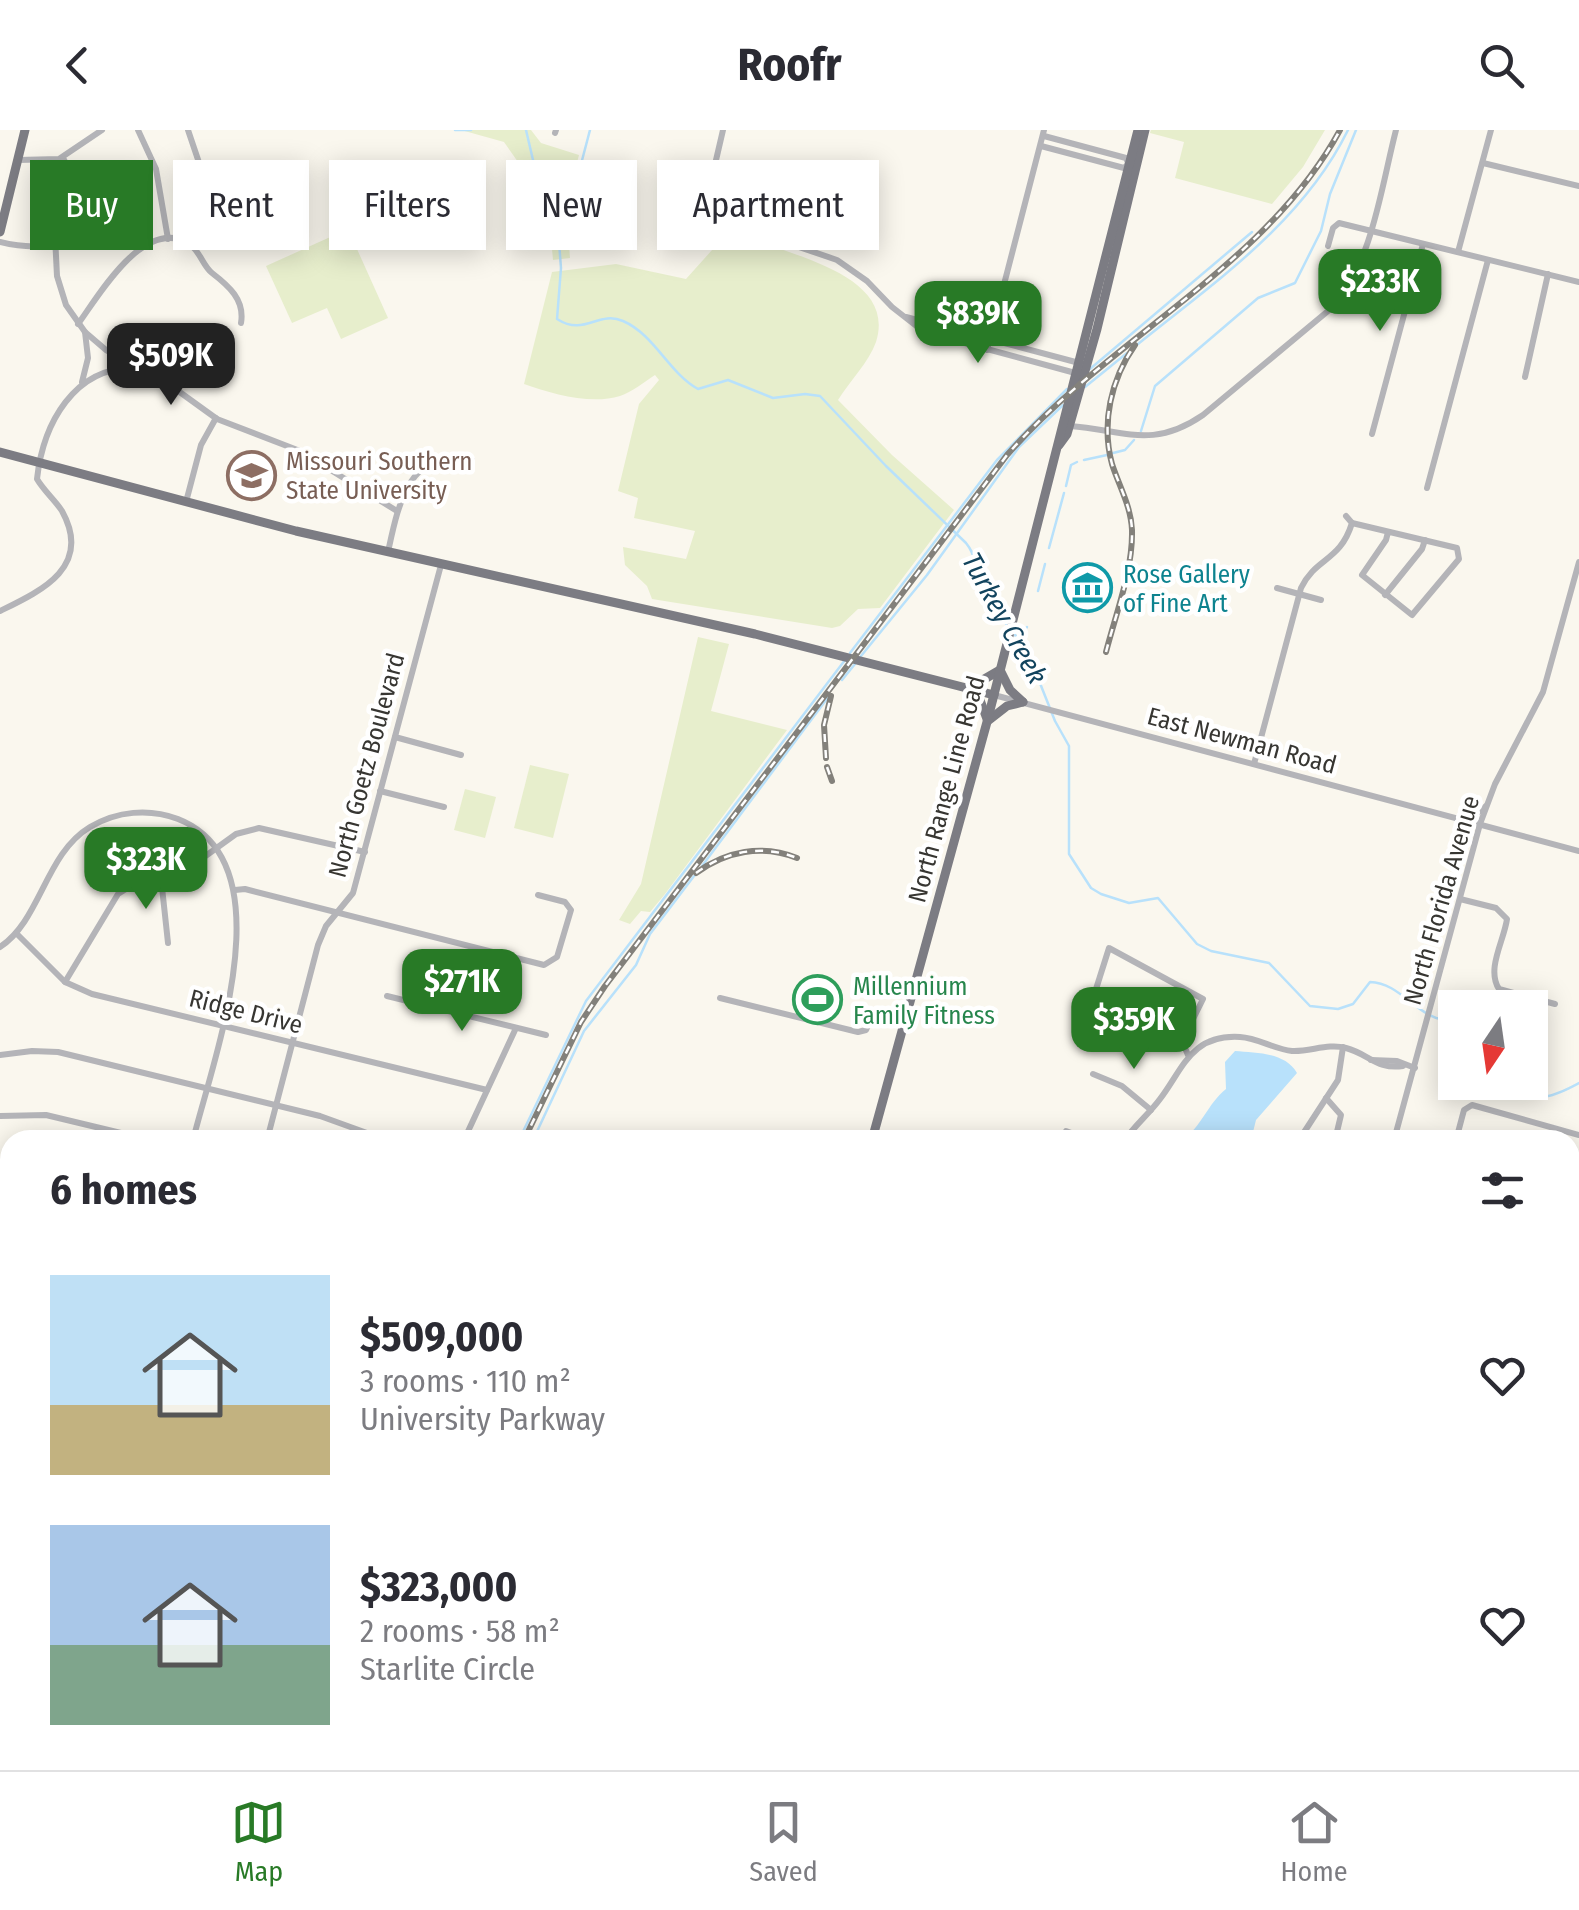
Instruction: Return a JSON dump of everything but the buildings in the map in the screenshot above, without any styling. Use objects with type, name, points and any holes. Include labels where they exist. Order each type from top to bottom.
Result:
[{"type":"main road","points":[[0,232],[26,130]]},
{"type":"main road","points":[[1132,165],[1141,130]]},
{"type":"main road","name":"North Range Line Road","points":[[875,1130],[988,722],[1014,609],[1132,165]]},
{"type":"main road","name":"North Range Line Road","points":[[1058,447],[1070,426],[1078,367],[1132,165]]},
{"type":"main road","points":[[0,452],[388,553],[755,634],[994,694]]},
{"type":"main road","points":[[968,688],[1000,670],[1010,690],[1027,703]]},
{"type":"main road","points":[[968,688],[980,700],[988,722],[1007,706],[1027,703]]},
{"type":"street","points":[[18,160],[63,158],[102,130]]},
{"type":"street","points":[[138,130],[156,169],[168,239]]},
{"type":"street","points":[[188,130],[198,160]]},
{"type":"street","points":[[723,130],[713,173],[718,200],[734,221],[752,232],[814,250],[850,268],[924,332],[987,350],[1078,367]]},
{"type":"street","points":[[1070,426],[1144,437],[1180,430],[1334,306],[1360,266],[1396,130]]},
{"type":"street","points":[[1458,252],[1492,130]]},
{"type":"street","points":[[987,350],[1044,133],[1126,158],[1132,165],[1124,168],[1041,146]]},
{"type":"street","points":[[1483,163],[1579,186]]},
{"type":"street","points":[[1328,246],[1337,224],[1579,282]]},
{"type":"street","points":[[78,324],[122,264],[151,243],[168,239],[193,246],[207,268],[224,280],[241,306],[241,323]]},
{"type":"street","points":[[0,242],[30,246]]},
{"type":"street","points":[[1372,434],[1423,244]]},
{"type":"street","points":[[56,250],[61,296],[78,324],[106,350],[163,380],[216,418],[300,451],[396,511]]},
{"type":"street","points":[[1427,488],[1488,260]]},
{"type":"street","points":[[1525,376],[1548,274]]},
{"type":"street","points":[[905,316],[1078,367]]},
{"type":"street","points":[[0,611],[52,583],[69,553],[70,535],[64,516],[38,479],[52,422],[82,384],[88,359],[85,332]]},
{"type":"street","points":[[82,384],[110,370],[142,369]]},
{"type":"street","points":[[186,502],[201,444],[216,418]]},
{"type":"street","points":[[388,553],[396,511],[416,472],[446,457],[472,460]]},
{"type":"street","points":[[1254,764],[1299,594],[1310,573],[1341,550],[1349,519],[1457,548],[1460,558],[1412,616],[1363,577],[1362,572],[1388,532]]},
{"type":"street","points":[[1386,594],[1422,549],[1424,540]]},
{"type":"street","name":"North Florida Avenue","points":[[1397,1130],[1480,824],[1543,692],[1575,593],[1579,562]]},
{"type":"street","name":"North Goetz Boulevard","points":[[269,1130],[318,945],[326,926],[353,893],[441,565]]},
{"type":"street","points":[[1277,588],[1321,600]]},
{"type":"street","name":"East Newman Road","points":[[994,694],[1579,852]]},
{"type":"street","points":[[395,737],[461,754]]},
{"type":"street","points":[[380,791],[444,807]]},
{"type":"street","points":[[1454,817],[1475,815],[1487,805]]},
{"type":"street","points":[[0,947],[16,933],[68,846],[105,820],[133,812],[163,814],[195,828],[216,846],[235,890],[234,966],[195,1130]]},
{"type":"street","points":[[1454,817],[1470,826],[1475,842]]},
{"type":"street","points":[[65,982],[118,894],[138,882],[182,873],[236,834],[258,828],[364,852]]},
{"type":"street","points":[[160,878],[168,943]]},
{"type":"street","points":[[235,890],[550,964],[557,956],[571,910],[565,902],[538,894]]},
{"type":"street","points":[[1460,899],[1496,908],[1507,918],[1494,969],[1494,983],[1499,989],[1555,1004]]},
{"type":"street","name":"Ridge Drive","points":[[16,933],[65,982],[92,994],[487,1090]]},
{"type":"street","points":[[1152,1031],[1090,1008],[1109,948],[1204,999],[1182,1041],[1188,1055]]},
{"type":"street","points":[[387,996],[546,1035]]},
{"type":"street","points":[[720,998],[858,1032],[866,1030],[879,1016],[903,1022]]},
{"type":"street","points":[[469,1130],[516,1028]]},
{"type":"street","points":[[1133,1130],[1188,1055],[1218,1038],[1238,1036],[1294,1051],[1343,1047],[1386,1068],[1414,1068]]},
{"type":"street","points":[[1305,1130],[1340,1074],[1343,1047]]},
{"type":"street","points":[[0,1055],[32,1050],[58,1052],[276,1105],[357,1130]]},
{"type":"street","points":[[1093,1074],[1115,1081],[1150,1110]]},
{"type":"street","points":[[1326,1098],[1341,1114],[1337,1130]]},
{"type":"street","points":[[1459,1130],[1464,1110],[1472,1105],[1564,1130]]},
{"type":"street","points":[[0,1116],[46,1115],[108,1130]]},
{"type":"green space","points":[[461,130],[531,130],[541,143],[579,155],[578,160],[517,160],[504,142]]},
{"type":"green space","points":[[1325,130],[1303,167],[1272,204],[1175,178],[1184,142],[1150,133]]},
{"type":"green space","points":[[329,238],[329,250],[357,250],[388,318],[341,339],[327,308],[292,323],[266,266],[309,250]]},
{"type":"green space","points":[[552,250],[569,250],[570,258],[553,260]]},
{"type":"green space","points":[[712,250],[784,250],[828,267],[869,297],[878,317],[876,342],[838,400],[954,510],[880,608],[858,609],[840,626],[832,628],[652,599],[647,586],[625,565],[623,547],[686,559],[695,531],[634,518],[638,498],[618,491],[639,404],[659,380],[655,375],[624,394],[597,399],[559,395],[524,384],[552,272],[616,264],[686,279]]},
{"type":"green space","points":[[698,637],[729,644],[711,711],[787,730],[665,894],[650,912],[641,911],[630,924],[619,920],[641,884]]},
{"type":"green space","points":[[530,765],[569,774],[553,838],[514,828]]},
{"type":"green space","points":[[465,789],[496,797],[485,838],[454,830]]},
{"type":"water","points":[[1235,1051],[1261,1053],[1278,1057],[1297,1073],[1256,1120],[1254,1130],[1193,1130],[1226,1089],[1225,1062]]},
{"type":"waterway","name":"Turkey Creek","points":[[455,130],[471,130]]},
{"type":"waterway","name":"Turkey Creek","points":[[526,130],[537,177],[557,216],[561,268],[557,319],[576,325],[614,318],[623,321],[644,335],[698,389],[728,380],[773,398],[820,396],[966,543],[987,595],[1008,626]]},
{"type":"waterway","points":[[582,160],[590,130]]},
{"type":"waterway","points":[[1138,344],[1227,273],[1282,222],[1329,163],[1348,130]]},
{"type":"waterway","points":[[1141,431],[1155,386],[1258,298],[1295,283],[1321,231],[1330,194],[1356,130]]},
{"type":"waterway","points":[[1090,369],[1252,232]]},
{"type":"waterway","points":[[1085,387],[1127,353]]},
{"type":"waterway","points":[[850,653],[997,460],[1067,389]]},
{"type":"waterway","points":[[861,656],[927,575],[1019,447],[1063,405]]},
{"type":"waterway","points":[[1113,453],[1125,450],[1134,440]]},
{"type":"waterway","points":[[1084,460],[1107,455]]},
{"type":"waterway","points":[[1066,486],[1071,465],[1077,462]]},
{"type":"waterway","points":[[1049,548],[1064,493]]},
{"type":"waterway","points":[[1038,591],[1045,564]]},
{"type":"waterway","points":[[1019,638],[1027,627]]},
{"type":"waterway","name":"Turkey Creek","points":[[1013,632],[1028,653],[1069,746],[1069,854],[1091,888],[1129,903],[1158,898],[1197,944],[1211,951],[1269,963],[1310,1006],[1338,1009],[1353,1004],[1370,982],[1393,989],[1438,1019]]},
{"type":"waterway","points":[[524,1130],[586,1001],[845,660]]},
{"type":"waterway","points":[[842,680],[855,664]]},
{"type":"waterway","points":[[702,866],[829,696]]},
{"type":"waterway","points":[[538,1130],[584,1031],[636,965],[650,934],[694,876]]},
{"type":"waterway","name":"Turkey Creek","points":[[1548,1096],[1579,1083]]},
{"type":"railway","points":[[529,1130],[581,1022],[605,986],[1007,455],[1047,413],[1229,262],[1271,222],[1309,179],[1340,130]]},
{"type":"railway","points":[[1106,652],[1132,545],[1127,504],[1109,449],[1108,417],[1114,387],[1135,345]]},
{"type":"railway","points":[[826,758],[824,725],[831,696]]},
{"type":"railway","points":[[827,767],[832,781]]},
{"type":"railway","points":[[696,873],[720,859],[745,852],[771,851],[797,858]]},
{"type":"place","name":"Missouri Southern State University","points":[[251,475]]},
{"type":"place","name":"Rose Gallery of Fine Art","points":[[1088,588]]},
{"type":"place","name":"Millennium Family Fitness","points":[[818,1000]]}]
